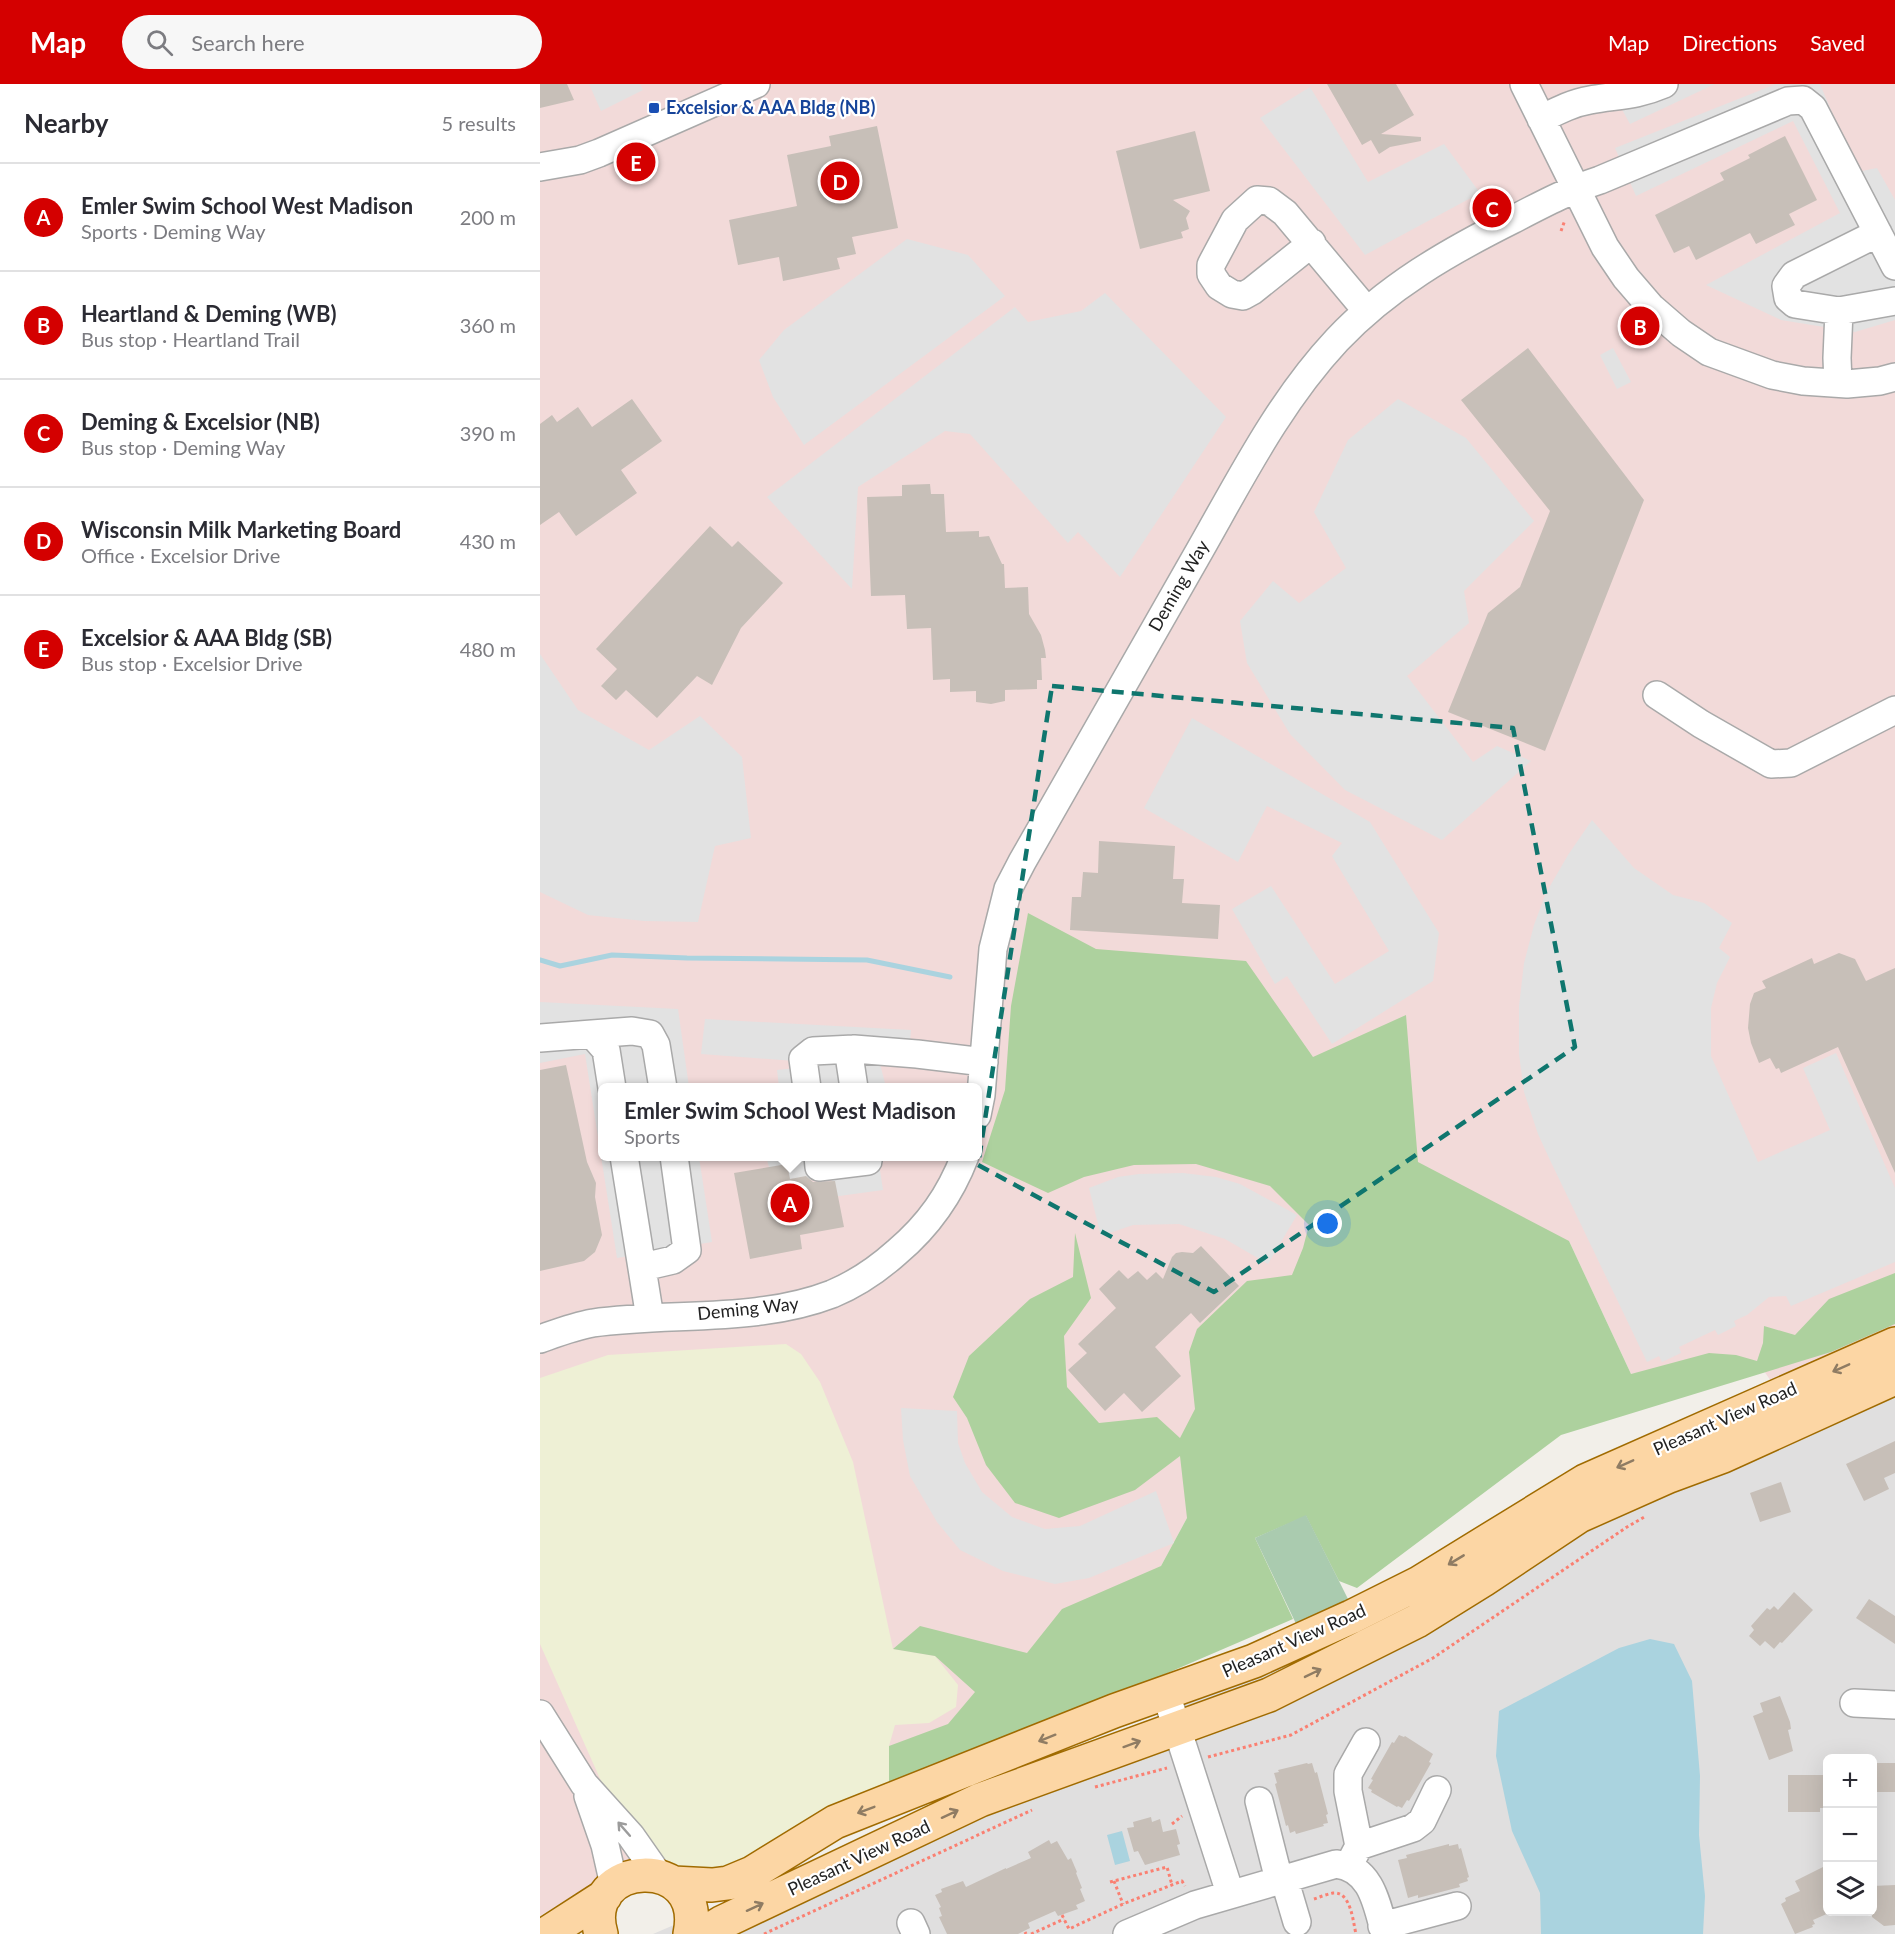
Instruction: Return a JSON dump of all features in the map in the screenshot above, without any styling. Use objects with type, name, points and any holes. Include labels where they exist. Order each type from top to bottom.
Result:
[{"type":"main road","name":"Pleasant View Road","points":[[610,1891],[629,1876],[644,1874],[712,1885],[728,1883],[752,1873],[836,1822],[1114,1711],[1254,1661],[1419,1583],[1585,1481],[1895,1344]]},
{"type":"main road","name":"Pleasant View Road","points":[[703,1934],[721,1923],[980,1800],[1269,1695],[1417,1621],[1579,1516],[1669,1476],[1723,1456],[1895,1378]]},
{"type":"main road","points":[[666,1879],[684,1894],[690,1908],[692,1923],[690,1934]]},
{"type":"main road","points":[[546,1934],[610,1891]]},
{"type":"main road","points":[[601,1934],[599,1910],[610,1891]]},
{"type":"street","points":[[540,167],[580,160],[599,153],[756,84]]},
{"type":"street","points":[[1524,84],[1605,247],[1626,278],[1651,306],[1681,333],[1709,352],[1772,375],[1803,381],[1838,383],[1880,381],[1895,377]]},
{"type":"street","points":[[1541,119],[1564,107],[1589,100],[1645,92],[1664,84]]},
{"type":"street","name":"Deming Way","points":[[982,1083],[993,949],[1008,889],[1229,498],[1286,404],[1320,359],[1367,311],[1437,260],[1575,188],[1600,180],[1788,101],[1803,100],[1813,108],[1878,233]]},
{"type":"street","points":[[1895,266],[1878,233],[1794,275],[1786,286],[1788,298],[1795,304],[1839,310],[1895,302]]},
{"type":"street","points":[[1312,243],[1367,311]]},
{"type":"street","points":[[1838,383],[1836,358],[1839,310]]},
{"type":"street","points":[[1657,695],[1701,724],[1771,764],[1791,763],[1895,710]]},
{"type":"street","points":[[540,1038],[632,1031],[650,1034],[656,1044],[662,1083]]},
{"type":"street","points":[[592,1034],[606,1050],[611,1083]]},
{"type":"street","points":[[806,1083],[803,1059],[813,1051],[854,1049],[984,1062]]},
{"type":"street","points":[[853,1083],[849,1055],[854,1049]]},
{"type":"street","points":[[625,1161],[650,1318]]},
{"type":"street","points":[[643,1268],[672,1260],[687,1251],[675,1161]]},
{"type":"street","points":[[818,1161],[819,1167],[868,1161]]},
{"type":"street","name":"Deming Way","points":[[540,1339],[590,1324],[784,1308],[833,1293],[865,1277],[902,1249],[925,1226],[950,1189],[963,1161]]},
{"type":"street","points":[[1166,1694],[1230,1893]]},
{"type":"street","points":[[1854,1703],[1895,1705]]},
{"type":"street","points":[[540,1714],[584,1784],[666,1879]]},
{"type":"street","points":[[1366,1742],[1348,1774],[1348,1791],[1354,1855],[1373,1893],[1383,1930],[1457,1906]]},
{"type":"street","points":[[584,1784],[606,1845],[610,1891]]},
{"type":"street","points":[[1127,1934],[1174,1924],[1230,1893],[1336,1864],[1413,1828],[1422,1821],[1437,1790]]},
{"type":"street","points":[[1259,1802],[1297,1922]]},
{"type":"path","points":[[1561,231],[1565,220]]},
{"type":"path","points":[[1199,1759],[1291,1735],[1433,1658],[1647,1515]]},
{"type":"path","points":[[1086,1789],[1176,1765]]},
{"type":"path","points":[[764,1934],[1042,1805]]},
{"type":"path","points":[[1123,1904],[1112,1882],[1167,1867],[1172,1885]]},
{"type":"path","points":[[1031,1934],[1063,1917],[1069,1929],[1123,1904],[1182,1881],[1187,1892]]},
{"type":"highlighted area","points":[[1052,686],[1513,728],[1575,1047],[1214,1292],[978,1165]]},
{"type":"shaded area","points":[[540,84],[1895,84],[1895,1332],[1773,1384],[1757,1361],[1631,1374],[1569,1241],[1211,1474],[1161,1566],[1022,1753],[598,1880],[540,1916]]},
{"type":"shaded area","points":[[589,84],[640,84],[643,90],[601,111]]},
{"type":"shaded area","points":[[1608,84],[1715,84],[1630,124]]},
{"type":"shaded area","points":[[1776,84],[1820,84],[1857,172],[1877,168],[1895,200],[1895,320],[1855,332],[1781,320],[1706,285],[1840,213],[1793,121],[1636,196],[1615,148]]},
{"type":"shaded area","points":[[1310,87],[1368,182],[1444,144],[1480,193],[1365,255],[1260,118]]},
{"type":"shaded area","points":[[907,239],[968,255],[1005,296],[804,445],[773,397],[759,360],[784,330]]},
{"type":"shaded area","points":[[1105,293],[1226,417],[1120,577],[1078,532],[1068,543],[970,434],[945,431],[858,487],[852,589],[767,497],[1015,307],[1028,322],[1081,311]]},
{"type":"shaded area","points":[[1613,348],[1631,382],[1617,389],[1600,355]]},
{"type":"shaded area","points":[[1398,399],[1466,438],[1534,521],[1464,591],[1469,623],[1407,676],[1473,762],[1497,746],[1531,761],[1442,840],[1345,790],[1290,734],[1247,663],[1240,621],[1273,581],[1299,603],[1346,568],[1314,512],[1348,440]]},
{"type":"shaded area","points":[[540,654],[578,710],[649,750],[700,716],[742,757],[751,838],[715,846],[698,922],[644,921],[588,915],[540,892]]},
{"type":"shaded area","points":[[1192,718],[1370,822],[1439,933],[1433,981],[1332,1044],[1287,976],[1275,984],[1232,909],[1271,886],[1335,984],[1389,951],[1332,856],[1342,843],[1267,806],[1238,862],[1144,808]]},
{"type":"shaded area","points":[[1592,820],[1634,868],[1673,895],[1704,903],[1732,923],[1719,948],[1730,957],[1717,983],[1711,1008],[1711,1056],[1758,1162],[1830,1130],[1803,1068],[1836,1053],[1895,1188],[1895,1262],[1791,1306],[1786,1296],[1769,1297],[1747,1315],[1734,1321],[1736,1326],[1718,1335],[1715,1330],[1679,1347],[1681,1353],[1662,1362],[1659,1356],[1647,1362],[1549,1158],[1524,1092],[1519,1054],[1519,1006],[1524,963],[1534,925],[1546,893]]},
{"type":"shaded area","points":[[540,1002],[678,1009],[688,1083],[598,1083],[598,1137],[585,1054],[540,1063]]},
{"type":"shaded area","points":[[705,1019],[911,1030],[908,1066],[880,1064],[885,1083],[779,1083],[777,1070],[796,1068],[795,1061],[701,1054]]},
{"type":"shaded area","points":[[602,1161],[700,1161],[712,1242],[617,1258]]},
{"type":"shaded area","points":[[767,1161],[879,1161],[883,1190],[832,1197],[832,1175],[789,1184],[769,1167]]},
{"type":"shaded area","points":[[1183,1173],[1216,1177],[1240,1184],[1297,1215],[1268,1264],[1225,1239],[1179,1224],[1133,1225],[1101,1236],[1089,1188],[1118,1177]]},
{"type":"shaded area","points":[[1895,1381],[1895,1934],[653,1934],[1113,1736]]},
{"type":"shaded area","points":[[901,1408],[957,1411],[958,1443],[965,1463],[982,1492],[1012,1517],[1045,1529],[1080,1526],[1156,1491],[1174,1543],[1089,1578],[1055,1584],[1003,1571],[960,1550],[937,1522],[910,1476],[903,1440]]},
{"type":"green space","points":[[1028,913],[1096,949],[1246,961],[1313,1057],[1406,1015],[1418,1162],[1569,1241],[1631,1374],[1709,1353],[1736,1355],[1757,1361],[1763,1343],[1764,1326],[1795,1335],[1829,1299],[1895,1273],[1895,1324],[1831,1352],[1561,1435],[1357,1588],[1339,1581],[1306,1516],[1255,1538],[1293,1619],[889,1793],[889,1746],[948,1724],[975,1692],[935,1656],[893,1649],[920,1626],[1027,1653],[1062,1609],[1161,1566],[1187,1518],[1180,1456],[1135,1490],[1059,1518],[1015,1503],[986,1465],[967,1418],[953,1397],[969,1356],[1030,1299],[1073,1277],[1075,1233],[1091,1298],[1064,1336],[1067,1387],[1099,1423],[1157,1417],[1180,1438],[1195,1409],[1189,1352],[1197,1329],[1247,1281],[1292,1275],[1309,1225],[1270,1186],[1196,1164],[1134,1165],[1084,1177],[1048,1193],[982,1162],[1005,1090],[1011,1006]]},
{"type":"green space","points":[[786,1344],[801,1354],[820,1382],[853,1462],[893,1649],[935,1656],[958,1685],[956,1707],[929,1723],[895,1725],[889,1746],[889,1793],[676,1891],[634,1855],[540,1644],[540,1378],[608,1355]]},
{"type":"green space","points":[[1306,1515],[1352,1607],[1299,1630],[1255,1538]]},
{"type":"water","points":[[1650,1639],[1674,1644],[1692,1681],[1700,1776],[1699,1835],[1705,1896],[1703,1934],[1541,1934],[1540,1893],[1512,1831],[1496,1756],[1499,1711],[1619,1648]]},
{"type":"water","points":[[1122,1831],[1130,1861],[1115,1865],[1107,1835]]},
{"type":"building","points":[[540,84],[567,84],[574,100],[540,108]]},
{"type":"building","points":[[1327,84],[1396,84],[1414,115],[1381,134],[1421,137],[1421,141],[1390,147],[1379,154],[1371,140],[1362,145]]},
{"type":"building","points":[[877,126],[898,228],[852,237],[856,254],[837,258],[840,269],[783,281],[779,257],[738,265],[729,220],[797,206],[787,155],[831,146],[829,136]]},
{"type":"building","points":[[1195,131],[1210,191],[1173,200],[1190,211],[1186,218],[1189,229],[1181,232],[1183,238],[1140,249],[1116,151]]},
{"type":"building","points":[[1785,136],[1817,200],[1789,214],[1795,225],[1756,244],[1750,233],[1696,260],[1689,246],[1674,253],[1655,215],[1724,180],[1720,173],[1750,158],[1748,155]]},
{"type":"building","points":[[1528,348],[1644,500],[1545,751],[1448,712],[1488,613],[1520,587],[1550,511],[1461,400]]},
{"type":"building","points":[[632,399],[662,441],[621,470],[637,493],[576,536],[559,512],[540,525],[540,424],[552,415],[557,422],[578,407],[592,427]]},
{"type":"building","points":[[930,484],[931,494],[944,494],[946,532],[979,531],[979,537],[989,536],[1004,564],[1005,588],[1028,587],[1029,614],[1041,635],[1046,658],[1041,658],[1042,680],[1037,680],[1037,689],[1005,690],[1005,701],[991,704],[976,702],[976,691],[950,692],[950,679],[933,680],[931,628],[907,629],[905,595],[871,596],[867,497],[902,496],[902,485]]},
{"type":"building","points":[[710,526],[732,547],[738,541],[783,583],[741,628],[712,685],[697,676],[657,718],[626,690],[616,700],[601,686],[617,669],[596,649]]},
{"type":"building","points":[[1099,841],[1175,846],[1173,879],[1184,879],[1182,903],[1220,905],[1218,939],[1070,930],[1072,897],[1081,897],[1083,872],[1098,873]]},
{"type":"building","points":[[1839,953],[1855,959],[1866,981],[1895,968],[1895,1173],[1838,1047],[1781,1073],[1770,1058],[1759,1063],[1751,1043],[1748,1028],[1750,1004],[1754,993],[1766,988],[1762,981],[1812,958],[1814,964]]},
{"type":"building","points":[[566,1065],[587,1162],[596,1183],[595,1197],[602,1235],[595,1252],[584,1261],[540,1271],[540,1070]]},
{"type":"building","points":[[787,1164],[790,1179],[806,1176],[813,1182],[835,1181],[844,1227],[800,1235],[802,1249],[750,1259],[734,1173]]},
{"type":"building","points":[[1201,1246],[1239,1286],[1200,1323],[1191,1313],[1155,1347],[1181,1376],[1142,1412],[1124,1393],[1105,1411],[1068,1370],[1087,1353],[1078,1344],[1116,1308],[1099,1289],[1119,1270],[1128,1279],[1138,1271],[1147,1280],[1156,1272],[1163,1279],[1176,1253],[1193,1253]]},
{"type":"building","points":[[1895,1441],[1895,1473],[1884,1478],[1889,1489],[1864,1501],[1846,1464]]},
{"type":"building","points":[[1781,1482],[1791,1512],[1760,1522],[1750,1493]]},
{"type":"building","points":[[1794,1592],[1813,1610],[1774,1649],[1765,1641],[1760,1646],[1749,1636],[1754,1630],[1751,1626],[1767,1608],[1770,1610],[1774,1606],[1778,1610]]},
{"type":"building","points":[[1869,1599],[1895,1616],[1895,1644],[1856,1618]]},
{"type":"building","points":[[1780,1696],[1790,1722],[1791,1729],[1788,1730],[1793,1751],[1769,1760],[1753,1716],[1763,1712],[1760,1703]]},
{"type":"building","points":[[1399,1735],[1405,1736],[1433,1754],[1429,1762],[1431,1763],[1417,1788],[1402,1808],[1371,1792],[1372,1790],[1368,1788],[1392,1742],[1394,1743]]},
{"type":"building","points":[[1312,1763],[1315,1773],[1317,1772],[1328,1814],[1326,1815],[1328,1823],[1296,1834],[1295,1831],[1290,1833],[1288,1825],[1286,1826],[1274,1773]]},
{"type":"building","points":[[1877,1763],[1895,1763],[1895,1792],[1877,1792]]},
{"type":"building","points":[[1788,1775],[1823,1775],[1823,1808],[1820,1808],[1820,1812],[1788,1812]]},
{"type":"building","points":[[1151,1817],[1152,1822],[1160,1819],[1163,1832],[1176,1829],[1180,1855],[1145,1865],[1138,1851],[1134,1852],[1127,1828],[1134,1827],[1133,1822]]},
{"type":"building","points":[[1049,1840],[1051,1844],[1057,1841],[1068,1860],[1071,1858],[1077,1872],[1085,1901],[1076,1905],[1078,1909],[1058,1916],[1055,1911],[1028,1923],[1030,1928],[1018,1934],[947,1934],[939,1917],[942,1916],[939,1908],[941,1907],[935,1895],[942,1892],[941,1889],[963,1881],[966,1887],[1031,1858],[1028,1852]]},
{"type":"building","points":[[1449,1844],[1449,1846],[1458,1844],[1459,1849],[1461,1848],[1469,1877],[1468,1881],[1459,1884],[1460,1887],[1418,1898],[1418,1895],[1408,1898],[1398,1860],[1407,1858],[1406,1855]]},
{"type":"building","points":[[1823,1867],[1823,1916],[1813,1920],[1815,1924],[1812,1925],[1813,1927],[1795,1934],[1781,1904],[1786,1901],[1785,1898],[1800,1891],[1795,1881]]},
{"type":"building","points":[[1895,1885],[1895,1925],[1884,1926],[1872,1917],[1877,1916],[1877,1886]]},
{"type":"waterway","points":[[540,960],[560,966],[612,955],[867,960],[950,977]]},
{"type":"place","name":"Excelsior & AAA Bldg (NB)","points":[[654,108]]},
{"type":"place","name":"Excelsior & AAA Bldg (SB)","points":[[636,162]]},
{"type":"place","name":"Wisconsin Milk Marketing Board","points":[[840,181]]},
{"type":"place","name":"Deming & Excelsior (NB)","points":[[1492,208]]},
{"type":"place","name":"Heartland & Deming (WB)","points":[[1640,326]]},
{"type":"place","name":"Emler Swim School West Madison","points":[[790,1203]]}]
